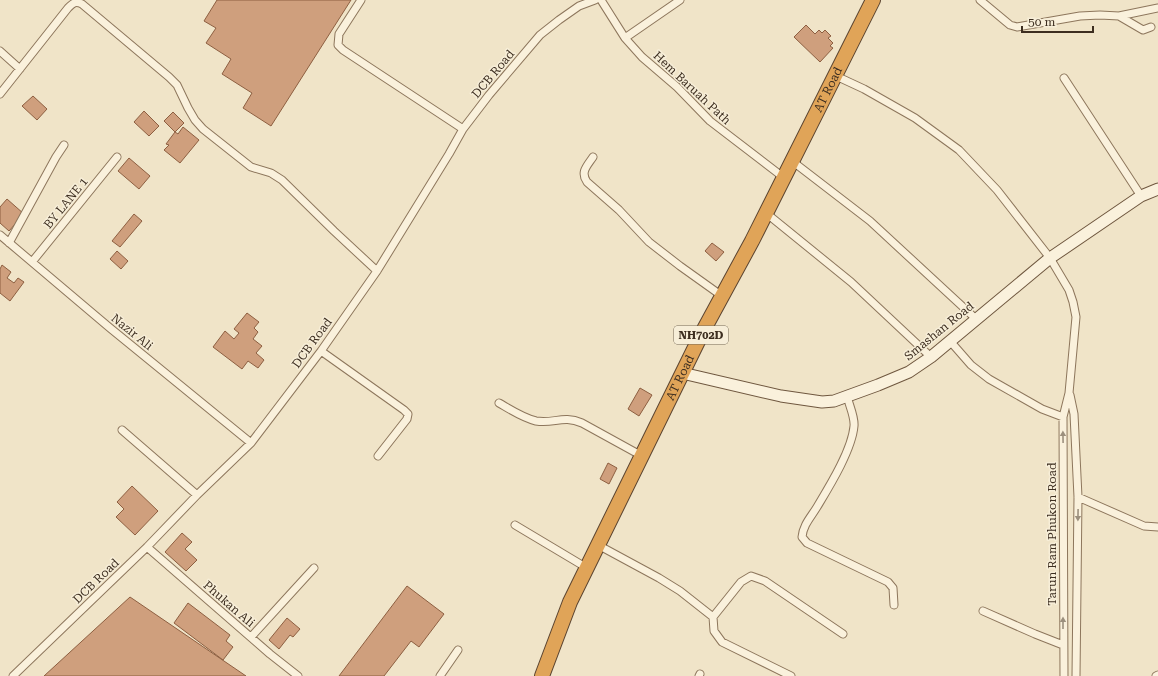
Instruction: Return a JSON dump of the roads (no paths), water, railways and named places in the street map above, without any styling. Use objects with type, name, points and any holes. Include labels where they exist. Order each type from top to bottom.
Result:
[{"type":"highway","name":"AT Road","points":[[542,676],[570,602],[682,373],[766,213],[873,0]]},
{"type":"street","points":[[361,0],[339,34],[338,45],[343,50],[463,129]]},
{"type":"street","name":"DCB Road","points":[[13,676],[147,547],[197,495],[251,443],[321,351],[376,271],[463,129],[489,95],[540,35],[580,6],[595,0]]},
{"type":"street","name":"Hem Baruah Path","points":[[601,0],[625,38],[642,57],[677,87],[710,121],[784,177]]},
{"type":"street","points":[[625,38],[680,0]]},
{"type":"street","points":[[980,0],[1010,25],[1017,27],[1080,16],[1119,16],[1158,8]]},
{"type":"street","points":[[0,94],[68,8],[73,3],[78,2],[169,77],[177,86],[195,120],[203,129],[251,167],[271,173],[282,180],[376,271]]},
{"type":"street","points":[[1119,16],[1140,29],[1143,30],[1151,27]]},
{"type":"street","points":[[0,51],[20,69]]},
{"type":"street","name":"Tarun Ram Phukon Road","points":[[836,76],[864,89],[915,118],[958,150],[997,190],[1050,258],[1069,290],[1076,317],[1069,393],[1063,417],[1064,676]]},
{"type":"street","points":[[1064,78],[1141,196]]},
{"type":"street","points":[[9,243],[64,145]]},
{"type":"street","name":"BY LANE 1","points":[[32,262],[117,157]]},
{"type":"street","points":[[593,157],[584,171],[584,177],[587,182],[619,210],[649,242],[722,296]]},
{"type":"street","points":[[792,161],[870,221],[976,319]]},
{"type":"street","name":"Smashan Road","points":[[682,373],[781,396],[822,402],[834,401],[847,396],[909,372],[931,357],[1050,258],[1141,196],[1158,189]]},
{"type":"street","points":[[766,213],[850,282],[931,357]]},
{"type":"street","name":"Nazir Ali","points":[[0,235],[110,328],[251,443]]},
{"type":"street","points":[[950,341],[971,365],[989,379],[1042,409],[1063,417]]},
{"type":"street","points":[[321,351],[370,385],[408,414],[407,419],[378,456]]},
{"type":"street","name":"Tarun Ram Phukon Road","points":[[1069,393],[1074,414],[1078,497],[1076,676]]},
{"type":"street","points":[[847,396],[854,426],[850,441],[840,465],[805,525],[802,537],[807,543],[888,582],[893,588],[894,605]]},
{"type":"street","points":[[499,403],[523,417],[536,420],[548,421],[573,419],[642,456]]},
{"type":"street","points":[[122,430],[197,495]]},
{"type":"street","points":[[1078,497],[1144,526],[1158,527]]},
{"type":"street","points":[[515,525],[587,568]]},
{"type":"street","points":[[598,545],[680,591],[713,617]]},
{"type":"street","name":"Phukan Ali","points":[[147,547],[250,637],[298,676]]},
{"type":"street","points":[[250,637],[314,568]]},
{"type":"street","points":[[792,676],[722,642],[714,631],[713,617],[741,582],[751,576],[765,581],[843,634]]},
{"type":"street","points":[[983,610],[1034,634],[1063,645]]},
{"type":"street","points":[[440,676],[458,650]]}]
